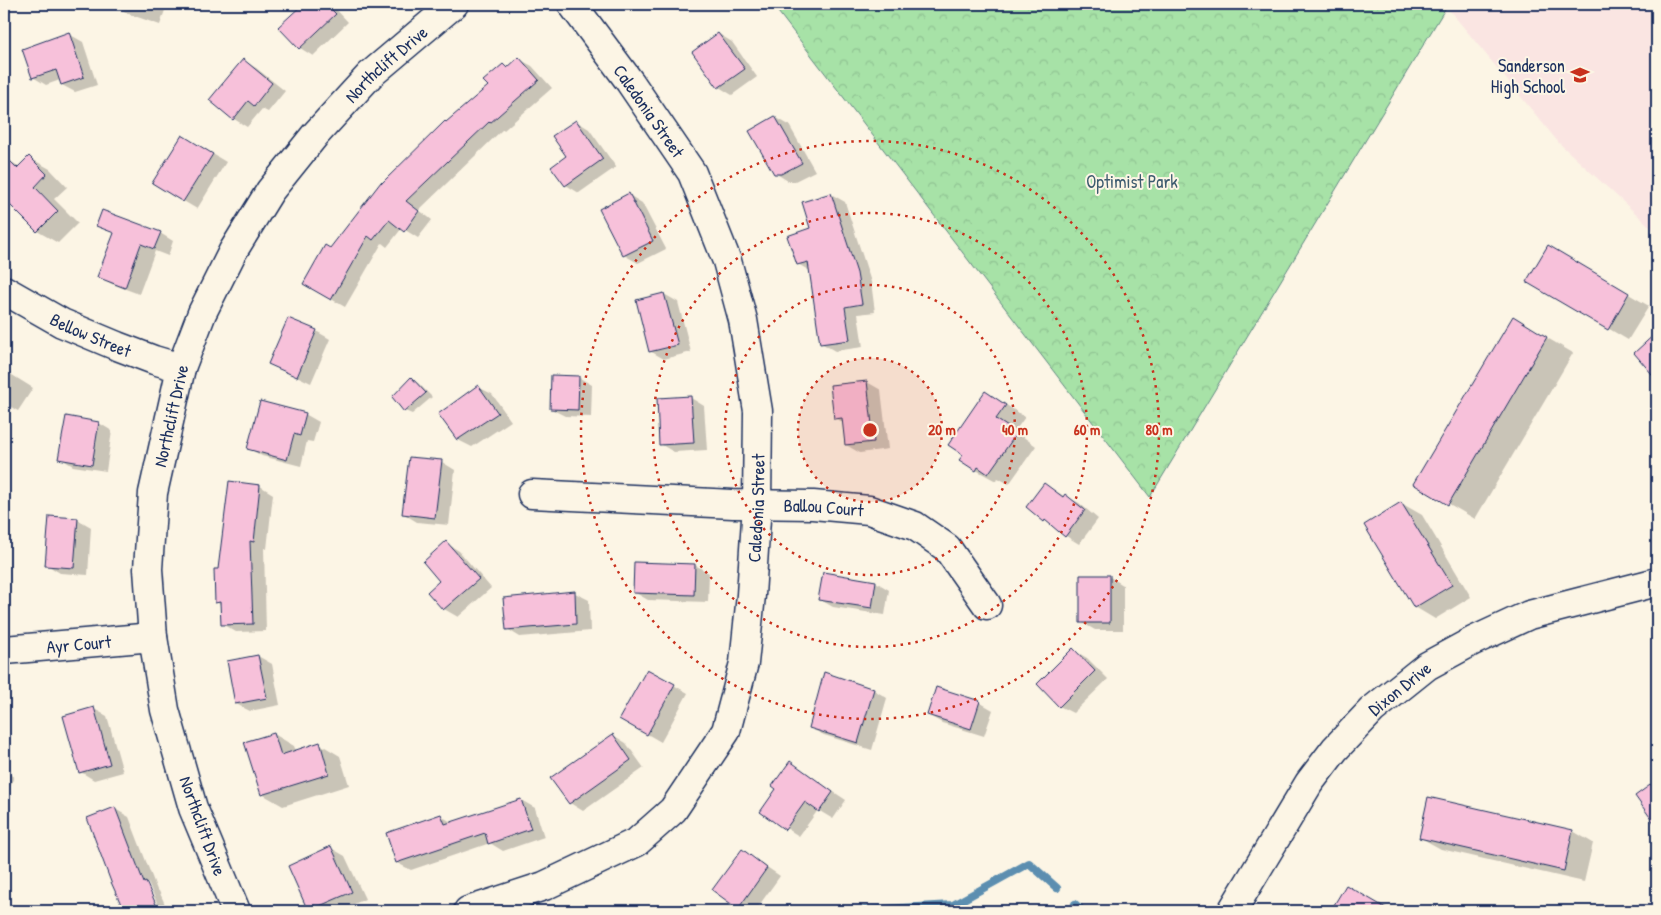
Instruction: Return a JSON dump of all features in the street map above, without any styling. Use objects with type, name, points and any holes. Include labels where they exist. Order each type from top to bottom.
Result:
[{"type":"street","name":"Northclift Drive","points":[[236,911],[193,808],[165,710],[152,637],[148,569],[153,493],[181,368],[202,313],[233,250],[270,191],[315,135],[370,76],[454,4]]},
{"type":"street","name":"Caledonia Street","points":[[468,911],[544,886],[637,842],[673,810],[726,731],[744,663],[757,504],[758,411],[743,320],[727,261],[692,173],[630,82],[572,4]]},
{"type":"street","name":"Bellow Street","points":[[4,290],[62,323],[116,346],[181,368]]},
{"type":"street","name":"Ballou Court","points":[[532,494],[813,505],[869,510],[915,526],[947,548],[987,605]]},
{"type":"street","name":"Dixon Drive","points":[[1232,911],[1304,792],[1335,750],[1372,710],[1427,666],[1472,641],[1529,615],[1657,582]]},
{"type":"street","name":"Ayr Court","points":[[5,650],[152,637]]},
{"type":"shaded area","name":"Sanderson High School","points":[[1448,4],[1657,4],[1657,233],[1559,143],[1446,6]]},
{"type":"green space","name":"Optimist Park","points":[[772,4],[1448,4],[1150,497]]},
{"type":"building","points":[[303,4],[326,4],[336,14],[299,49],[278,27]]},
{"type":"building","points":[[69,32],[84,77],[61,85],[56,70],[32,78],[22,49]]},
{"type":"building","points":[[718,33],[745,69],[718,88],[692,52]]},
{"type":"building","points":[[519,57],[539,80],[489,122],[406,201],[419,211],[404,232],[389,220],[373,240],[368,236],[331,300],[303,284],[325,245],[330,248],[381,182],[445,121],[488,86],[483,81],[503,64],[507,68]]},
{"type":"building","points":[[243,59],[272,83],[254,106],[248,101],[233,120],[209,100]]},
{"type":"building","points":[[775,116],[802,163],[781,174],[774,174],[749,131]]},
{"type":"building","points":[[576,120],[603,159],[565,186],[551,167],[566,156],[552,136]]},
{"type":"building","points":[[182,135],[213,154],[183,202],[152,183]]},
{"type":"building","points":[[4,155],[17,168],[29,156],[47,174],[35,187],[58,211],[37,232],[4,199]]},
{"type":"building","points":[[629,193],[653,241],[623,256],[599,209]]},
{"type":"building","points":[[831,193],[857,273],[862,304],[845,307],[850,340],[820,344],[808,262],[797,265],[787,236],[810,228],[802,202]]},
{"type":"building","points":[[102,210],[161,232],[154,249],[141,244],[125,288],[97,277],[114,233],[96,226]]},
{"type":"building","points":[[1548,245],[1629,293],[1608,330],[1526,282]]},
{"type":"building","points":[[664,293],[678,345],[649,352],[636,300]]},
{"type":"building","points":[[1513,316],[1547,337],[1448,505],[1413,484]]},
{"type":"building","points":[[288,318],[317,330],[297,377],[268,364]]},
{"type":"building","points":[[1657,332],[1657,380],[1634,353]]},
{"type":"building","points":[[551,375],[579,376],[578,410],[550,409]]},
{"type":"building","points":[[411,377],[426,393],[404,412],[392,397]]},
{"type":"building","points":[[867,381],[874,442],[845,445],[842,418],[834,419],[830,385]]},
{"type":"building","points":[[478,385],[498,413],[457,440],[438,414]]},
{"type":"building","points":[[985,391],[1006,405],[996,419],[1017,433],[988,474],[978,467],[976,471],[959,460],[963,455],[948,445]]},
{"type":"building","points":[[691,396],[694,443],[659,445],[657,398]]},
{"type":"building","points":[[260,401],[306,413],[300,436],[294,434],[287,460],[247,449]]},
{"type":"building","points":[[66,416],[99,422],[92,465],[58,459]]},
{"type":"building","points":[[409,457],[442,460],[435,518],[402,514]]},
{"type":"building","points":[[229,481],[260,485],[254,542],[250,541],[253,624],[221,625],[220,602],[215,603],[214,569],[218,569]]},
{"type":"building","points":[[1044,483],[1063,497],[1065,494],[1085,510],[1065,537],[1026,507]]},
{"type":"building","points":[[1401,502],[1452,585],[1414,608],[1364,525]]},
{"type":"building","points":[[49,516],[78,518],[74,568],[45,566]]},
{"type":"building","points":[[446,541],[479,579],[443,610],[427,592],[439,581],[423,562]]},
{"type":"building","points":[[634,562],[695,564],[694,595],[633,593]]},
{"type":"building","points":[[823,572],[876,581],[872,608],[818,600]]},
{"type":"building","points":[[1080,575],[1110,575],[1110,623],[1080,623]]},
{"type":"building","points":[[575,591],[576,624],[506,630],[503,598]]},
{"type":"building","points":[[1073,648],[1095,671],[1059,707],[1037,684]]},
{"type":"building","points":[[258,655],[267,698],[235,704],[227,661]]},
{"type":"building","points":[[647,669],[675,684],[647,735],[619,719]]},
{"type":"building","points":[[824,672],[874,689],[858,743],[809,728]]},
{"type":"building","points":[[936,687],[980,701],[971,729],[927,715]]},
{"type":"building","points":[[94,707],[110,764],[79,773],[63,716]]},
{"type":"building","points":[[274,733],[281,755],[320,742],[329,774],[261,795],[244,742]]},
{"type":"building","points":[[613,734],[631,760],[569,804],[550,778]]},
{"type":"building","points":[[790,761],[833,792],[819,812],[805,802],[785,830],[760,812],[776,789],[772,786]]},
{"type":"building","points":[[1657,780],[1657,827],[1635,796]]},
{"type":"building","points":[[1428,797],[1573,830],[1564,871],[1419,838]]},
{"type":"building","points":[[521,799],[531,829],[488,844],[485,833],[396,863],[386,833],[441,814],[445,824]]},
{"type":"building","points":[[115,807],[144,883],[146,882],[159,911],[124,911],[111,882],[87,818]]},
{"type":"building","points":[[331,846],[352,892],[308,911],[288,866]]},
{"type":"building","points":[[742,849],[767,868],[738,909],[712,890]]},
{"type":"building","points":[[1346,885],[1391,911],[1344,911],[1334,905]]},
{"type":"waterway","points":[[848,911],[953,905],[1029,863],[1057,888]]},
{"type":"waterway","points":[[1075,904],[1083,911]]},
{"type":"place","name":"Sanderson High School","points":[[1580,75]]}]
